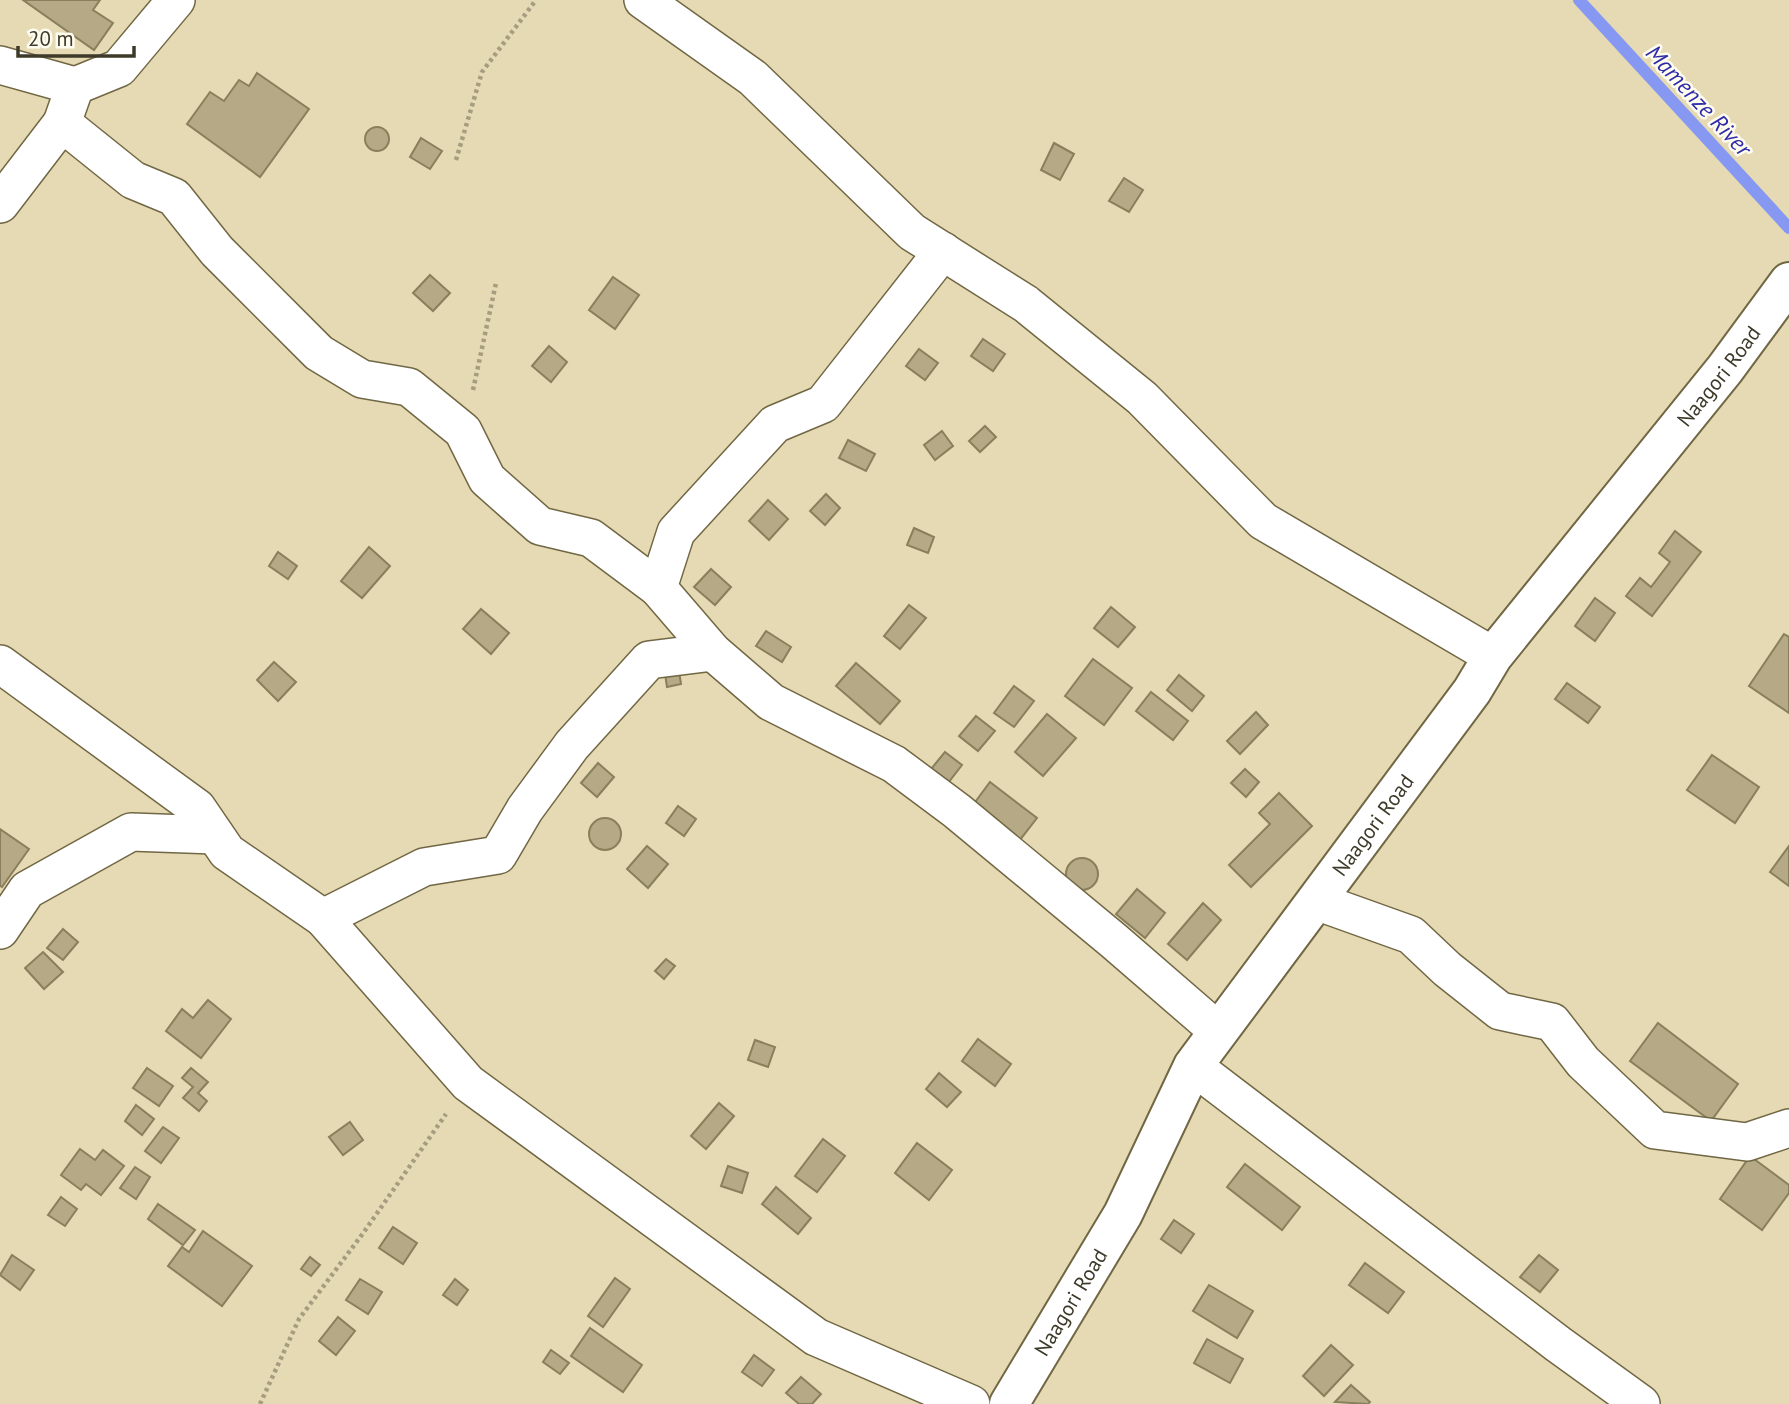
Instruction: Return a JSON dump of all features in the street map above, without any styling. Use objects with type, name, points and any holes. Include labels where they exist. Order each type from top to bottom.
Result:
[{"type":"street","points":[[0,65],[75,86],[119,68],[176,0]]},
{"type":"street","points":[[643,0],[753,78],[912,232],[1026,304],[1142,398],[1263,520],[1493,656]]},
{"type":"street","points":[[0,204],[62,123],[75,86]]},
{"type":"street","points":[[62,123],[133,180],[174,197],[217,251],[319,353],[362,379],[409,387],[463,431],[487,480],[540,526],[591,538],[658,588],[713,652],[771,702],[894,764],[1114,941],[1218,1031]]},
{"type":"street","points":[[658,588],[676,532],[775,424],[822,404],[943,251]]},
{"type":"street","name":"Naagori Road","points":[[1009,1404],[1123,1214],[1193,1066],[1472,691],[1493,656],[1725,369],[1789,282]]},
{"type":"street","points":[[323,918],[424,867],[498,855],[525,810],[572,746],[649,660],[713,652]]},
{"type":"street","points":[[0,664],[197,808],[227,852],[323,918],[468,1083],[816,1337],[971,1404]]},
{"type":"street","points":[[0,930],[27,890],[131,832],[215,835]]},
{"type":"street","points":[[1316,901],[1411,935],[1447,969],[1500,1011],[1552,1022],[1583,1062],[1655,1130],[1747,1142],[1789,1128]]},
{"type":"street","points":[[1193,1066],[1558,1345],[1641,1404]]},
{"type":"path","points":[[456,160],[482,72],[536,0]]},
{"type":"path","points":[[463,431],[496,283]]},
{"type":"path","points":[[260,1404],[299,1319],[468,1083]]},
{"type":"building","points":[[23,0],[100,0],[93,10],[113,23],[94,50]]},
{"type":"building","points":[[257,73],[309,109],[260,177],[187,124],[210,92],[224,101],[239,80],[249,86]]},
{"type":"building","points":[[377,127],[385,131],[389,139],[385,147],[377,151],[369,147],[365,139],[369,131]]},
{"type":"building","points":[[421,138],[442,151],[430,169],[410,157]]},
{"type":"building","points":[[1054,143],[1074,154],[1060,180],[1041,170]]},
{"type":"building","points":[[1124,178],[1143,190],[1129,212],[1109,201]]},
{"type":"building","points":[[430,275],[450,293],[433,311],[413,293]]},
{"type":"building","points":[[613,277],[639,295],[615,329],[589,310]]},
{"type":"building","points":[[983,339],[1005,354],[993,371],[971,356]]},
{"type":"building","points":[[549,346],[567,362],[551,382],[532,366]]},
{"type":"building","points":[[919,349],[938,363],[925,380],[906,366]]},
{"type":"building","points":[[985,426],[996,437],[980,452],[969,441]]},
{"type":"building","points":[[942,431],[953,446],[935,460],[924,445]]},
{"type":"building","points":[[848,440],[875,454],[866,471],[839,458]]},
{"type":"building","points":[[826,494],[840,508],[825,525],[810,511]]},
{"type":"building","points":[[768,500],[788,519],[769,540],[749,521]]},
{"type":"building","points":[[914,528],[934,537],[928,553],[907,545]]},
{"type":"building","points":[[1675,531],[1701,552],[1652,616],[1626,596],[1640,578],[1651,587],[1670,562],[1659,553]]},
{"type":"building","points":[[369,547],[390,566],[362,598],[341,581]]},
{"type":"building","points":[[278,552],[297,566],[288,579],[269,566]]},
{"type":"building","points":[[711,569],[731,587],[715,605],[694,587]]},
{"type":"building","points":[[1595,598],[1615,613],[1595,641],[1575,626]]},
{"type":"building","points":[[909,605],[926,618],[900,649],[884,636]]},
{"type":"building","points":[[1111,607],[1135,627],[1118,647],[1094,628]]},
{"type":"building","points":[[481,609],[509,633],[491,654],[463,629]]},
{"type":"building","points":[[766,631],[791,647],[782,662],[756,646]]},
{"type":"building","points":[[1784,634],[1789,637],[1789,713],[1749,686]]},
{"type":"building","points":[[1093,659],[1132,688],[1104,725],[1065,696]]},
{"type":"building","points":[[274,662],[296,682],[278,701],[257,680]]},
{"type":"building","points":[[856,663],[900,701],[880,724],[836,686]]},
{"type":"building","points":[[679,671],[681,684],[667,687],[665,674]]},
{"type":"building","points":[[1179,675],[1204,696],[1192,711],[1167,690]]},
{"type":"building","points":[[1567,683],[1600,707],[1588,723],[1555,699]]},
{"type":"building","points":[[1014,686],[1034,701],[1014,727],[994,713]]},
{"type":"building","points":[[1151,692],[1188,721],[1173,740],[1136,711]]},
{"type":"building","points":[[1256,712],[1268,725],[1240,754],[1227,741]]},
{"type":"building","points":[[1047,714],[1076,738],[1043,776],[1015,752]]},
{"type":"building","points":[[976,716],[995,731],[978,751],[959,736]]},
{"type":"building","points":[[945,752],[962,765],[948,783],[931,769]]},
{"type":"building","points":[[1712,755],[1759,787],[1735,823],[1687,790]]},
{"type":"building","points":[[598,763],[614,777],[597,797],[581,783]]},
{"type":"building","points":[[1245,769],[1259,782],[1246,797],[1231,783]]},
{"type":"building","points":[[990,782],[1037,818],[1016,845],[970,809]]},
{"type":"building","points":[[1279,793],[1312,826],[1251,887],[1229,865],[1270,824],[1259,813]]},
{"type":"building","points":[[678,806],[696,819],[684,836],[666,823]]},
{"type":"building","points":[[605,818],[616,823],[621,834],[616,845],[605,850],[594,845],[589,834],[594,823]]},
{"type":"building","points":[[0,829],[29,849],[2,887],[0,886]]},
{"type":"building","points":[[647,846],[668,864],[648,888],[627,869]]},
{"type":"building","points":[[1789,846],[1789,886],[1770,872]]},
{"type":"building","points":[[1082,858],[1093,863],[1098,874],[1093,885],[1082,890],[1071,885],[1066,874],[1071,863]]},
{"type":"building","points":[[1137,889],[1165,913],[1145,938],[1116,914]]},
{"type":"building","points":[[1203,903],[1221,920],[1187,960],[1168,944]]},
{"type":"building","points":[[63,929],[78,942],[63,960],[47,948]]},
{"type":"building","points":[[43,952],[63,972],[44,989],[25,968]]},
{"type":"building","points":[[666,959],[675,966],[664,979],[655,971]]},
{"type":"building","points":[[208,1000],[231,1019],[201,1058],[166,1031],[182,1009],[193,1018]]},
{"type":"building","points":[[1658,1023],[1738,1084],[1711,1121],[1630,1061]]},
{"type":"building","points":[[978,1039],[1011,1064],[995,1086],[962,1061]]},
{"type":"building","points":[[755,1040],[775,1047],[768,1067],[748,1060]]},
{"type":"building","points":[[147,1068],[173,1086],[159,1106],[133,1088]]},
{"type":"building","points":[[191,1068],[208,1082],[198,1093],[207,1101],[199,1111],[183,1098],[193,1087],[182,1078]]},
{"type":"building","points":[[939,1073],[961,1092],[947,1107],[926,1089]]},
{"type":"building","points":[[719,1103],[734,1116],[706,1149],[691,1136]]},
{"type":"building","points":[[136,1105],[154,1119],[142,1135],[125,1121]]},
{"type":"building","points":[[350,1122],[363,1140],[343,1155],[329,1137]]},
{"type":"building","points":[[163,1127],[179,1138],[161,1163],[145,1151]]},
{"type":"building","points":[[823,1139],[845,1156],[817,1192],[795,1176]]},
{"type":"building","points":[[917,1143],[952,1170],[929,1200],[895,1173]]},
{"type":"building","points":[[80,1149],[95,1160],[103,1150],[124,1166],[101,1195],[86,1184],[81,1190],[61,1175]]},
{"type":"building","points":[[1750,1156],[1789,1185],[1789,1193],[1762,1230],[1720,1199]]},
{"type":"building","points":[[1245,1164],[1300,1207],[1282,1230],[1227,1187]]},
{"type":"building","points":[[728,1166],[748,1173],[742,1193],[721,1186]]},
{"type":"building","points":[[135,1167],[150,1177],[136,1199],[120,1188]]},
{"type":"building","points":[[776,1187],[811,1218],[798,1234],[762,1204]]},
{"type":"building","points":[[61,1197],[77,1209],[65,1226],[48,1215]]},
{"type":"building","points":[[158,1204],[195,1230],[183,1245],[148,1219]]},
{"type":"building","points":[[1174,1220],[1194,1234],[1181,1253],[1161,1239]]},
{"type":"building","points":[[393,1227],[417,1243],[403,1264],[379,1248]]},
{"type":"building","points":[[203,1231],[252,1266],[222,1306],[168,1266],[182,1247],[189,1252]]},
{"type":"building","points":[[12,1255],[34,1270],[20,1290],[0,1275]]},
{"type":"building","points":[[1539,1255],[1558,1270],[1540,1292],[1520,1277]]},
{"type":"building","points":[[310,1257],[320,1265],[311,1276],[301,1269]]},
{"type":"building","points":[[1365,1263],[1404,1292],[1388,1313],[1349,1285]]},
{"type":"building","points":[[615,1278],[630,1289],[603,1327],[588,1316]]},
{"type":"building","points":[[360,1279],[382,1292],[368,1314],[346,1300]]},
{"type":"building","points":[[455,1279],[468,1290],[457,1305],[443,1295]]},
{"type":"building","points":[[1209,1285],[1253,1311],[1237,1338],[1193,1311]]},
{"type":"building","points":[[338,1317],[355,1331],[336,1355],[319,1341]]},
{"type":"building","points":[[590,1328],[642,1365],[623,1392],[571,1356]]},
{"type":"building","points":[[1207,1339],[1243,1359],[1230,1383],[1194,1363]]},
{"type":"building","points":[[1331,1345],[1353,1365],[1324,1396],[1303,1376]]},
{"type":"building","points":[[551,1350],[569,1363],[560,1374],[543,1362]]},
{"type":"building","points":[[754,1355],[774,1370],[762,1386],[742,1372]]},
{"type":"building","points":[[801,1377],[821,1394],[812,1404],[799,1404],[786,1393]]},
{"type":"building","points":[[1351,1385],[1370,1402],[1368,1404],[1335,1402]]},
{"type":"waterway","name":"Mamenze River","points":[[1579,0],[1789,228]]}]
